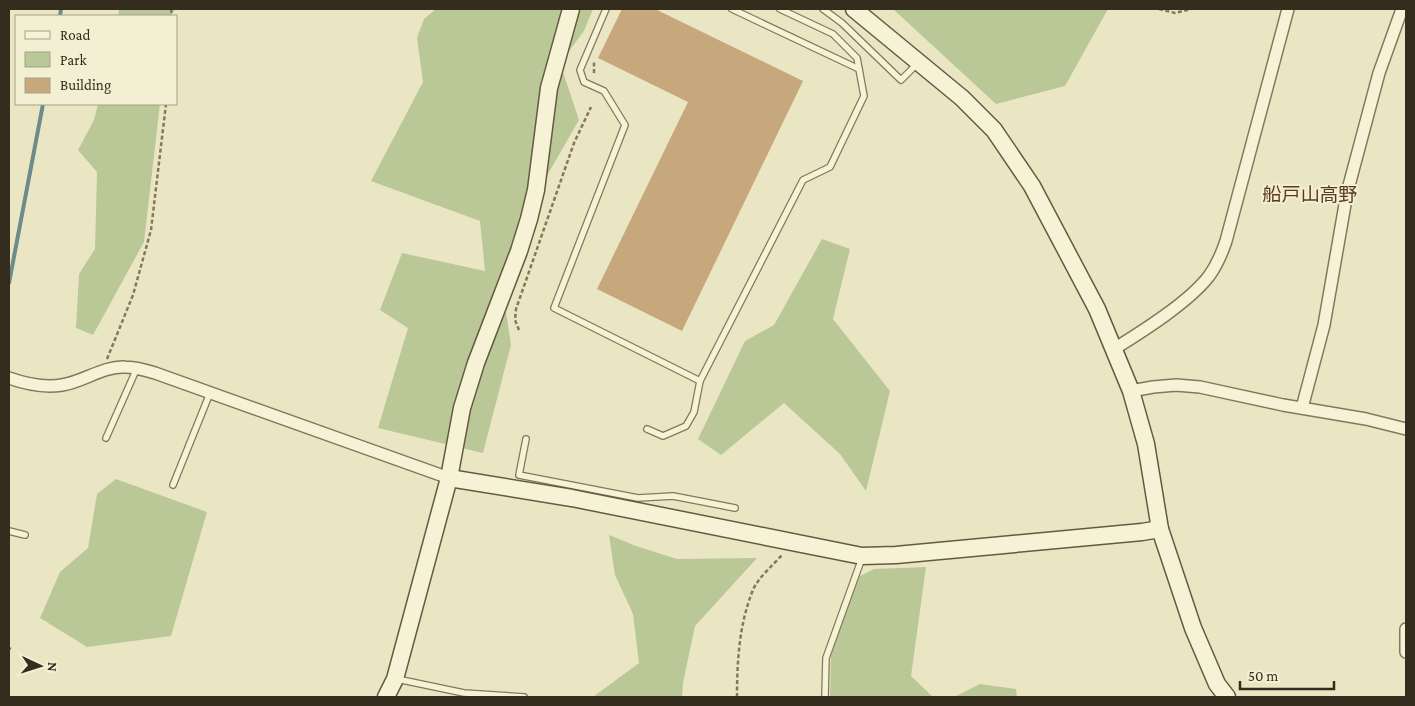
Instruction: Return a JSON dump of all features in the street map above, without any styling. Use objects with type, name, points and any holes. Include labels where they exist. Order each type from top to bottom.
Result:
[{"type":"street","points":[[386,697],[395,679],[449,478],[462,408],[476,363],[519,251],[529,219],[536,190],[550,88],[571,9]]},
{"type":"street","points":[[854,9],[962,98],[994,130],[1032,186],[1093,301],[1131,391],[1146,444],[1160,528],[1193,628],[1217,684],[1227,697]]},
{"type":"street","points":[[1114,349],[1137,335],[1193,293],[1215,267],[1226,241],[1288,9]]},
{"type":"street","points":[[1302,408],[1324,325],[1347,192],[1379,73],[1402,9]]},
{"type":"street","points":[[9,378],[38,386],[50,386],[74,382],[119,367],[137,368],[449,478],[582,500],[862,556],[912,554],[1132,533],[1160,528]]},
{"type":"street","points":[[1131,391],[1176,385],[1200,388],[1366,419],[1406,429]]},
{"type":"street","points":[[1406,629],[1406,652]]},
{"type":"lane","points":[[606,9],[580,70],[584,82],[604,91],[625,125],[554,308],[700,381]]},
{"type":"lane","points":[[732,9],[859,69]]},
{"type":"lane","points":[[647,429],[663,436],[686,426],[694,412],[700,381],[803,180],[830,167],[864,96],[857,58],[833,34],[780,9]]},
{"type":"lane","points":[[823,9],[842,23],[901,80],[919,63]]},
{"type":"lane","points":[[106,438],[137,368]]},
{"type":"lane","points":[[172,485],[210,393]]},
{"type":"lane","points":[[526,439],[519,475],[638,498],[673,496],[735,508]]},
{"type":"lane","points":[[9,531],[25,535]]},
{"type":"lane","points":[[825,697],[826,658],[862,556]]},
{"type":"lane","points":[[395,679],[464,693],[524,697]]},
{"type":"path","points":[[1160,9],[1175,13],[1191,9]]},
{"type":"path","points":[[103,371],[133,295],[151,230],[166,105]]},
{"type":"path","points":[[519,330],[515,320],[516,309],[574,143],[591,107]]},
{"type":"path","points":[[736,697],[737,659],[753,588],[793,542]]},
{"type":"green space","points":[[119,9],[175,9],[172,15],[118,15]]},
{"type":"green space","points":[[436,9],[593,9],[584,31],[560,63],[579,120],[544,181],[505,305],[511,345],[483,453],[378,428],[408,328],[380,310],[402,253],[485,271],[480,221],[371,181],[423,82],[417,38],[424,19]]},
{"type":"green space","points":[[893,9],[1108,9],[1065,86],[996,104]]},
{"type":"green space","points":[[98,105],[160,105],[144,242],[93,335],[76,328],[79,274],[95,249],[97,172],[78,150],[94,120]]},
{"type":"green space","points":[[822,239],[850,249],[833,319],[890,391],[866,491],[840,454],[784,403],[721,455],[698,439],[745,341],[774,325]]},
{"type":"green space","points":[[116,479],[207,512],[171,636],[87,647],[40,618],[60,572],[88,548],[97,494]]},
{"type":"green space","points":[[609,535],[677,559],[757,558],[695,626],[683,683],[682,697],[593,697],[639,663],[633,614],[615,575]]},
{"type":"green space","points":[[926,567],[911,676],[933,697],[830,697],[831,656],[850,581],[874,569]]},
{"type":"green space","points":[[980,684],[1016,689],[1017,697],[954,697]]},
{"type":"building","points":[[622,9],[655,9],[803,81],[682,331],[597,289],[688,102],[598,58]]},
{"type":"waterway","points":[[60,15],[61,9]]},
{"type":"waterway","points":[[9,283],[43,105]]},
{"type":"district","name":"船戸山高野","points":[[1310,194]]}]
